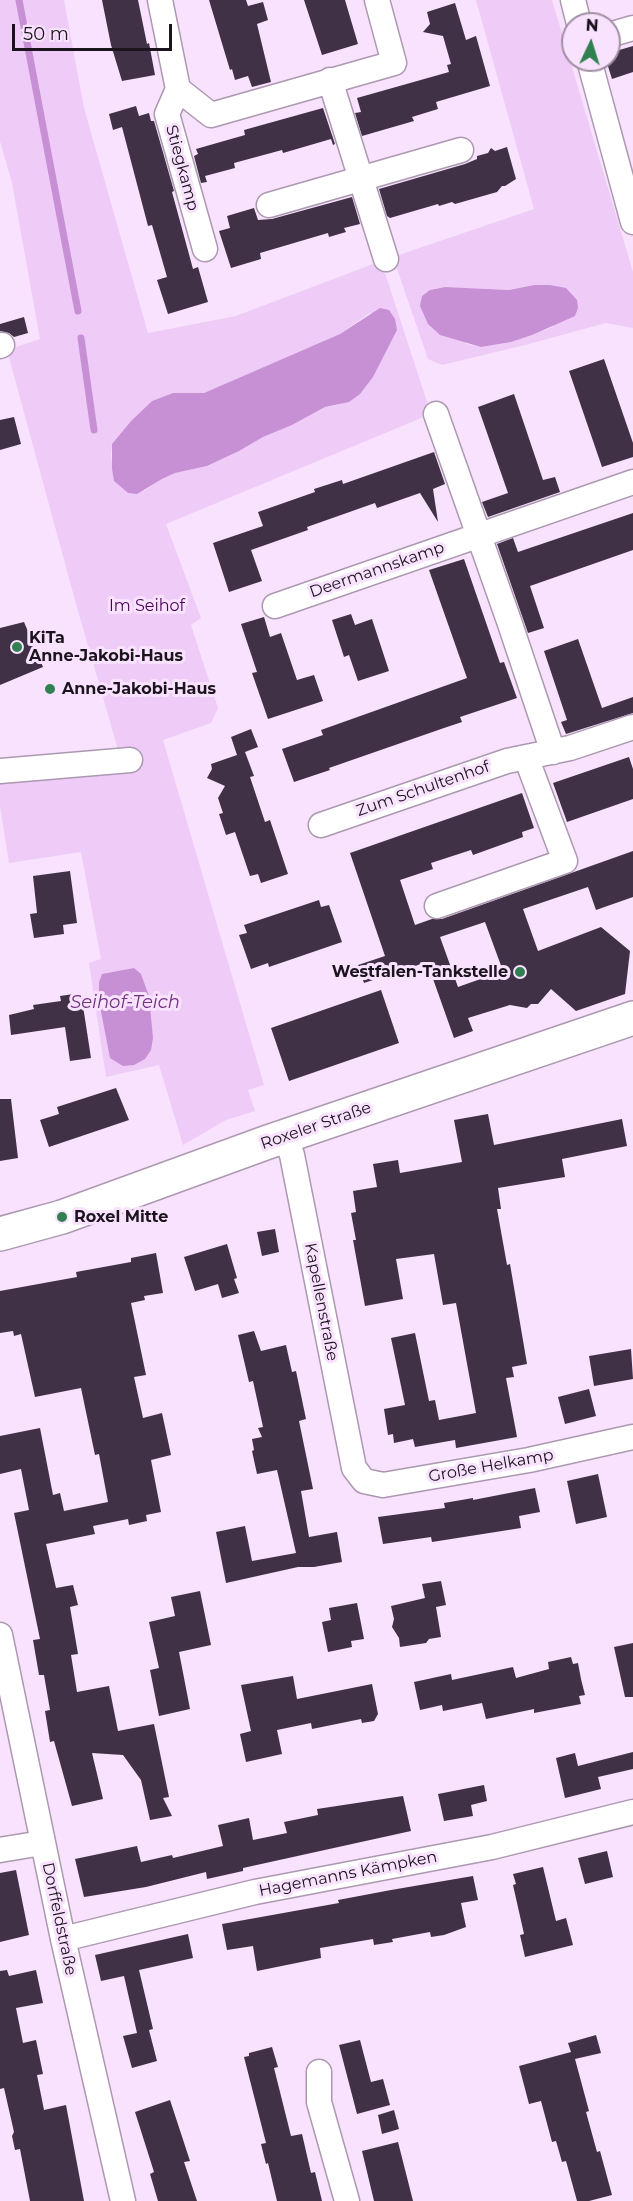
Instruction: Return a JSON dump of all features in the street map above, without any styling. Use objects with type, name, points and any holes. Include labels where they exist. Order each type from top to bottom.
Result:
[{"type":"main road","name":"Roxeler Straße","points":[[0,1233],[62,1217],[285,1137],[633,1018]]},
{"type":"street","points":[[160,0],[178,89],[211,115],[394,63],[377,0]]},
{"type":"street","points":[[592,72],[633,222]]},
{"type":"street","points":[[330,80],[386,259]]},
{"type":"street","name":"Stiegkamp","points":[[178,89],[167,114],[205,249]]},
{"type":"street","points":[[269,205],[461,150]]},
{"type":"street","points":[[436,414],[553,752]]},
{"type":"street","name":"Deermannskamp","points":[[275,606],[633,482]]},
{"type":"street","name":"Zum Schultenhof","points":[[321,825],[507,760],[570,748],[633,727]]},
{"type":"street","points":[[437,906],[565,861],[526,757]]},
{"type":"street","points":[[0,771],[130,760]]},
{"type":"street","name":"Kapellenstraße","points":[[285,1137],[291,1155],[354,1468]]},
{"type":"street","name":"Große Helkamp","points":[[354,1468],[364,1480],[383,1485],[529,1460],[633,1437]]},
{"type":"street","name":"Dorffeldstraße","points":[[0,1635],[42,1843],[123,2201]]},
{"type":"street","name":"Hagemanns Kämpken","points":[[63,1939],[255,1892],[492,1847],[633,1812]]},
{"type":"street","points":[[0,1850],[42,1843]]},
{"type":"street","points":[[319,2072],[319,2102],[347,2201]]},
{"type":"green space","name":"Im Seihof","points":[[0,0],[64,0],[84,108],[148,333],[236,316],[381,261],[431,414],[166,524],[201,618],[191,625],[218,708],[211,723],[163,740],[264,1085],[248,1090],[255,1111],[226,1120],[183,1145],[159,1065],[106,1077],[89,963],[101,959],[81,852],[9,863],[0,806],[0,763],[119,753],[7,350],[40,339],[12,183],[0,141]],"holes":[[[371,312],[337,405],[325,407],[207,466],[175,473],[145,490],[128,493],[114,481],[112,444],[152,401],[173,393],[204,393],[340,334]]]},
{"type":"green space","points":[[476,0],[552,0],[561,30],[561,72],[573,72],[633,272],[633,328],[606,323],[442,365],[428,359],[393,257],[534,209]],"holes":[[[534,285],[553,327],[511,342],[481,347],[467,344],[422,296],[430,290],[445,287],[509,290]]]},
{"type":"water","points":[[534,285],[566,288],[577,300],[578,308],[575,316],[511,342],[481,347],[440,335],[428,324],[420,306],[422,296],[430,290],[445,287],[509,290]]},
{"type":"water","points":[[380,308],[389,310],[395,319],[397,330],[373,377],[360,394],[349,402],[325,407],[207,466],[175,473],[137,494],[128,493],[114,481],[112,444],[152,401],[173,393],[204,393],[340,334]]},
{"type":"water","name":"Seihof-Teich","points":[[134,968],[141,974],[149,996],[153,1038],[151,1050],[145,1059],[134,1065],[123,1066],[110,1058],[99,1001],[99,982],[102,974]]},
{"type":"building","points":[[102,0],[138,0],[155,75],[122,81],[111,45]]},
{"type":"building","points":[[209,0],[246,0],[248,6],[263,2],[268,20],[257,24],[271,82],[252,87],[248,76],[235,80]]},
{"type":"building","points":[[304,0],[345,0],[358,44],[322,55]]},
{"type":"building","points":[[455,3],[466,40],[476,36],[490,86],[436,102],[438,109],[412,117],[414,121],[362,136],[355,113],[361,112],[357,98],[449,72],[447,65],[451,64],[443,36],[423,32],[430,24],[427,12]]},
{"type":"building","points":[[633,46],[633,72],[612,79],[610,72],[621,72],[621,50]]},
{"type":"building","points":[[136,106],[139,116],[149,113],[151,121],[154,121],[193,269],[198,267],[208,302],[168,314],[157,280],[167,277],[152,225],[148,226],[122,127],[113,130],[109,114]]},
{"type":"building","points":[[323,108],[335,144],[333,145],[331,139],[283,153],[282,150],[234,163],[235,168],[205,176],[207,182],[201,183],[194,156],[198,154],[196,149],[245,135],[244,130]]},
{"type":"building","points":[[507,147],[516,179],[502,186],[497,192],[455,204],[452,202],[439,206],[438,204],[390,218],[387,216],[379,189],[465,164],[477,159],[477,156],[488,153],[491,148],[495,151]]},
{"type":"building","points":[[352,197],[360,224],[344,228],[346,232],[329,237],[328,233],[260,253],[261,259],[231,268],[219,231],[230,228],[227,216],[254,208],[258,220],[272,219]]},
{"type":"building","points":[[24,317],[28,333],[14,337],[0,331],[0,324]]},
{"type":"building","points":[[604,359],[633,443],[633,457],[602,467],[569,371]]},
{"type":"building","points":[[514,394],[543,480],[555,477],[560,492],[488,517],[482,502],[508,493],[478,407]]},
{"type":"building","points":[[14,417],[21,444],[0,450],[0,420]]},
{"type":"building","points":[[434,452],[445,484],[433,489],[438,522],[420,493],[377,508],[375,503],[251,550],[262,581],[229,592],[213,543],[263,526],[258,512],[315,492],[314,489],[342,480],[343,484]]},
{"type":"building","points":[[633,513],[633,550],[530,586],[544,628],[528,633],[497,544],[513,538],[518,552]]},
{"type":"building","points":[[464,559],[500,663],[504,662],[517,698],[460,717],[462,722],[294,782],[282,749],[323,735],[321,730],[467,678],[429,570]]},
{"type":"building","points":[[351,614],[355,625],[372,619],[389,671],[358,681],[349,655],[344,657],[332,620]]},
{"type":"building","points":[[264,617],[270,637],[281,633],[297,680],[314,675],[323,701],[268,719],[252,673],[257,672],[241,624]]},
{"type":"building","name":"KiTa Anne-Jakobi-Haus","points":[[24,622],[43,667],[0,685],[0,628]]},
{"type":"building","points":[[578,639],[602,708],[633,697],[633,713],[566,734],[561,722],[567,720],[544,651]]},
{"type":"building","points":[[251,729],[258,747],[245,752],[254,776],[250,777],[265,822],[270,820],[288,874],[261,883],[258,874],[250,876],[235,832],[226,835],[219,814],[223,813],[218,798],[225,786],[207,778],[212,769],[211,764],[237,755],[231,737]]},
{"type":"building","points":[[629,757],[633,769],[633,799],[567,822],[553,783]]},
{"type":"building","points":[[522,793],[534,828],[522,832],[523,837],[473,855],[471,850],[431,863],[433,869],[400,880],[415,925],[432,919],[442,919],[633,851],[633,897],[596,910],[588,887],[523,909],[538,951],[601,927],[630,951],[625,994],[576,1011],[551,989],[538,1004],[531,1004],[527,1008],[510,1005],[468,1018],[473,1031],[454,1038],[427,962],[364,983],[358,965],[385,956],[350,853]],"holes":[[[485,922],[503,971],[458,987],[440,937]]]},
{"type":"building","points":[[70,871],[77,923],[63,925],[64,934],[34,938],[30,914],[37,913],[33,876]]},
{"type":"building","points":[[319,900],[321,907],[329,905],[342,942],[269,967],[268,963],[251,969],[239,935],[247,933],[244,925]]},
{"type":"building","points":[[381,990],[399,1043],[289,1081],[271,1028]]},
{"type":"building","points":[[81,993],[91,1058],[70,1061],[65,1027],[11,1035],[9,1015],[34,1009],[33,1005],[61,1001],[60,996]]},
{"type":"building","points":[[116,1088],[129,1120],[49,1147],[40,1120],[59,1114],[57,1107]]},
{"type":"building","points":[[0,1099],[11,1099],[18,1158],[0,1161]]},
{"type":"building","points":[[488,1114],[494,1145],[622,1119],[627,1146],[562,1159],[565,1177],[498,1188],[501,1209],[497,1209],[507,1265],[510,1264],[527,1364],[512,1367],[514,1377],[506,1378],[517,1437],[456,1448],[455,1440],[415,1447],[413,1439],[394,1443],[393,1434],[388,1435],[384,1409],[405,1405],[391,1338],[415,1333],[429,1401],[435,1400],[439,1420],[476,1413],[456,1303],[443,1305],[434,1254],[396,1259],[403,1299],[365,1306],[353,1240],[356,1240],[351,1213],[356,1212],[353,1191],[377,1187],[373,1164],[398,1160],[400,1173],[462,1162],[454,1120]]},
{"type":"building","points":[[275,1229],[279,1252],[262,1256],[257,1232]]},
{"type":"building","points":[[227,1244],[239,1293],[222,1298],[218,1284],[195,1291],[184,1257]]},
{"type":"building","points":[[156,1253],[163,1293],[144,1296],[145,1300],[131,1303],[146,1375],[134,1377],[143,1418],[162,1413],[171,1455],[151,1460],[161,1512],[146,1515],[147,1521],[129,1525],[128,1519],[93,1526],[95,1534],[46,1544],[56,1588],[73,1585],[78,1605],[70,1607],[78,1654],[71,1655],[77,1692],[109,1686],[118,1731],[154,1724],[169,1797],[163,1798],[172,1816],[150,1820],[141,1780],[123,1755],[92,1753],[103,1799],[72,1806],[54,1741],[50,1742],[45,1711],[50,1710],[44,1675],[39,1675],[33,1640],[40,1639],[14,1513],[29,1510],[21,1469],[0,1474],[0,1436],[40,1428],[53,1495],[60,1493],[64,1511],[108,1502],[99,1454],[95,1455],[81,1388],[35,1397],[21,1334],[14,1336],[13,1331],[0,1333],[0,1291],[77,1277],[76,1272],[131,1262],[131,1258]]},
{"type":"building","points":[[254,1331],[261,1351],[286,1345],[292,1372],[296,1371],[306,1419],[299,1421],[313,1489],[301,1491],[309,1537],[337,1532],[342,1562],[314,1567],[298,1567],[226,1583],[216,1532],[245,1526],[252,1561],[296,1553],[277,1470],[257,1474],[252,1451],[254,1450],[252,1439],[262,1437],[258,1428],[263,1427],[253,1381],[249,1382],[238,1335]]},
{"type":"building","points":[[631,1349],[633,1379],[594,1386],[589,1356]]},
{"type":"building","points":[[589,1389],[596,1416],[565,1424],[558,1397]]},
{"type":"building","points":[[598,1474],[607,1517],[576,1524],[567,1481]]},
{"type":"building","points":[[535,1488],[540,1512],[519,1516],[521,1528],[432,1542],[431,1537],[383,1544],[378,1517],[445,1508],[444,1503]]},
{"type":"building","points":[[441,1581],[446,1605],[436,1607],[441,1637],[429,1639],[426,1643],[400,1647],[399,1638],[392,1627],[394,1619],[391,1606],[425,1598],[422,1584]]},
{"type":"building","points":[[200,1591],[211,1645],[179,1652],[190,1709],[159,1716],[150,1670],[159,1668],[149,1622],[175,1616],[171,1597]]},
{"type":"building","points":[[357,1603],[364,1639],[351,1641],[352,1647],[328,1652],[322,1622],[331,1620],[329,1608]]},
{"type":"building","points":[[633,1643],[633,1697],[625,1697],[614,1647]]},
{"type":"building","points":[[571,1657],[573,1664],[578,1663],[585,1695],[579,1696],[581,1704],[534,1713],[534,1709],[486,1719],[482,1703],[443,1711],[442,1705],[420,1710],[414,1682],[451,1674],[452,1680],[513,1667],[516,1678],[549,1669],[548,1662]]},
{"type":"building","points":[[293,1676],[297,1699],[372,1684],[378,1714],[374,1721],[362,1723],[361,1719],[312,1729],[311,1723],[277,1730],[282,1754],[246,1762],[240,1734],[251,1731],[241,1685]]},
{"type":"building","points":[[633,1752],[633,1769],[598,1777],[601,1789],[565,1798],[556,1758],[575,1753],[578,1766]]},
{"type":"building","points":[[484,1785],[487,1801],[471,1805],[473,1816],[444,1821],[438,1794]]},
{"type":"building","points":[[403,1796],[411,1831],[243,1868],[243,1871],[207,1879],[206,1872],[146,1887],[84,1897],[75,1859],[137,1846],[141,1862],[172,1855],[173,1858],[223,1846],[218,1825],[249,1818],[253,1840],[287,1833],[284,1822],[318,1815],[317,1809]]},
{"type":"building","points":[[607,1851],[613,1877],[585,1884],[578,1858]]},
{"type":"building","points":[[543,1867],[556,1921],[566,1918],[573,1945],[525,1957],[520,1935],[524,1934],[513,1885],[516,1884],[513,1874]]},
{"type":"building","points":[[16,1870],[29,1935],[0,1942],[0,1873]]},
{"type":"building","points":[[473,1876],[478,1900],[461,1903],[466,1927],[444,1935],[431,1937],[430,1932],[374,1945],[373,1939],[320,1948],[321,1958],[257,1971],[253,1946],[227,1950],[222,1924]]},
{"type":"building","points":[[188,1934],[193,1958],[139,1970],[153,2029],[149,2030],[157,2061],[132,2068],[123,2036],[137,2033],[124,1976],[101,1981],[95,1955]]},
{"type":"building","points":[[7,1970],[9,1976],[36,1970],[43,2003],[16,2008],[23,2043],[36,2040],[43,2074],[37,2075],[44,2110],[66,2105],[84,2201],[30,2201],[20,2149],[15,2150],[12,2136],[14,2132],[4,2088],[0,2089],[0,1971]]},
{"type":"building","points":[[596,2035],[601,2053],[575,2059],[589,2111],[586,2112],[612,2195],[589,2201],[577,2201],[566,2161],[562,2162],[556,2141],[552,2142],[541,2101],[529,2104],[519,2066],[571,2052],[568,2043]]},
{"type":"building","points":[[360,2040],[371,2082],[383,2079],[390,2105],[357,2114],[339,2045]]},
{"type":"building","points":[[272,2047],[278,2067],[274,2068],[291,2136],[302,2134],[311,2173],[315,2172],[322,2201],[277,2201],[261,2144],[266,2143],[244,2057],[249,2056],[249,2053]]},
{"type":"building","points":[[170,2100],[190,2161],[184,2162],[197,2201],[158,2201],[150,2174],[154,2172],[135,2112]]},
{"type":"building","points":[[394,2110],[399,2129],[382,2134],[378,2115]]},
{"type":"building","points":[[398,2142],[413,2201],[374,2201],[362,2151]]},
{"type":"waterway","points":[[19,0],[78,311]]},
{"type":"waterway","points":[[81,338],[94,430]]},
{"type":"place","name":"KiTa Anne-Jakobi-Haus","points":[[17,647]]},
{"type":"place","name":"Anne-Jakobi-Haus","points":[[50,689]]},
{"type":"place","name":"Westfalen-Tankstelle","points":[[520,972]]},
{"type":"place","name":"Roxel Mitte","points":[[62,1217]]}]
